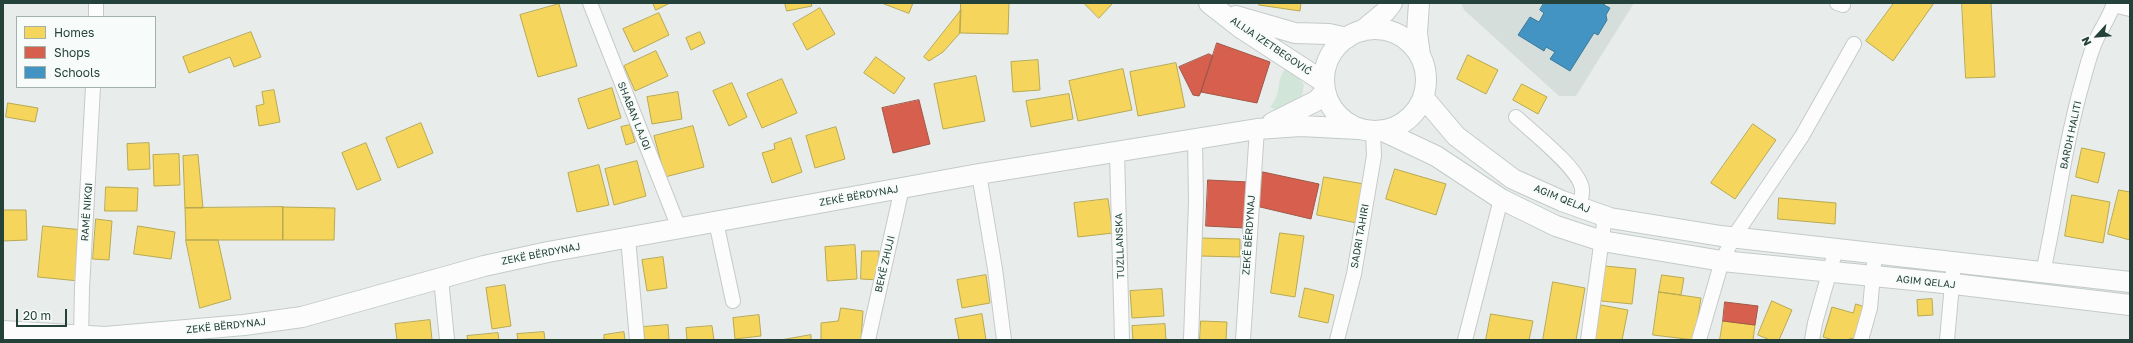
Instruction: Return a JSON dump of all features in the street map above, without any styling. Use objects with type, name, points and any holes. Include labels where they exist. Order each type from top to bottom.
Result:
[{"type":"main road","points":[[1372,130],[1345,122],[1334,111],[1324,87],[1329,60],[1334,50],[1392,3]]},
{"type":"main road","points":[[1419,3],[1417,33],[1420,54]]},
{"type":"main road","name":"ALIJA IZETBEGOVIĆ","points":[[1214,6],[1266,26],[1295,33],[1354,34]]},
{"type":"main road","name":"ALIJA IZETBEGOVIĆ","points":[[1214,6],[1241,28],[1324,87]]},
{"type":"main road","name":"ZEKË BËRDYNAJ","points":[[3,331],[104,339],[244,326],[302,317],[484,266],[679,228],[979,174],[1117,153],[1257,129],[1301,126],[1372,130],[1402,124],[1411,117],[1424,98],[1426,83],[1425,68],[1420,54],[1409,42],[1395,33],[1379,29],[1354,34]]},
{"type":"main road","name":"ZEKË BËRDYNAJ","points":[[1257,129],[1288,117],[1316,101],[1324,87]]},
{"type":"main road","name":"AGIM QELAJ","points":[[1424,98],[1456,136],[1513,179],[1579,207],[1605,216],[1732,238],[2130,282]]},
{"type":"main road","name":"AGIM QELAJ","points":[[1372,130],[1436,156],[1501,199],[1556,226],[1602,241],[1722,261],[1954,284],[2130,305]]},
{"type":"street","points":[[96,3],[96,16]]},
{"type":"street","name":"SHABAN LAJQI","points":[[590,3],[679,228]]},
{"type":"street","points":[[2113,4],[2130,9]]},
{"type":"street","name":"BARDH HALITI","points":[[2043,272],[2058,199],[2066,149],[2081,85],[2096,39],[2112,12],[2113,4]]},
{"type":"street","points":[[1699,340],[1722,261],[1732,238],[1802,136],[1854,44]]},
{"type":"street","name":"RAMË NIKQI","points":[[81,337],[82,288],[93,88]]},
{"type":"street","points":[[1516,117],[1548,145],[1577,177],[1582,189],[1579,207]]},
{"type":"street","name":"ZEKË BËRDYNAJ","points":[[1243,340],[1257,129]]},
{"type":"street","name":"SADRI TAHIRI","points":[[1337,340],[1354,274],[1374,156],[1372,130]]},
{"type":"street","points":[[1191,339],[1196,202],[1195,139]]},
{"type":"street","name":"TUZLLANSKA","points":[[1117,153],[1122,340]]},
{"type":"street","points":[[979,174],[995,269],[1004,340]]},
{"type":"street","name":"BEKË ZHUJI","points":[[868,340],[902,188]]},
{"type":"street","points":[[1465,340],[1501,199]]},
{"type":"street","points":[[1588,340],[1605,216]]},
{"type":"street","points":[[716,222],[733,301]]},
{"type":"street","points":[[628,238],[637,340]]},
{"type":"street","points":[[1812,340],[1814,323],[1836,249]]},
{"type":"street","points":[[1861,340],[1870,308],[1875,253]]},
{"type":"street","points":[[1948,340],[1954,284],[1954,262]]},
{"type":"street","points":[[441,278],[448,340]]},
{"type":"shaded area","points":[[1461,3],[1634,3],[1576,96],[1559,96],[1464,10]]},
{"type":"green space","points":[[1286,68],[1292,70],[1304,85],[1301,100],[1278,111],[1270,107],[1274,102],[1281,77]]},
{"type":"building: Homes","points":[[653,3],[670,3],[656,10]]},
{"type":"building: Homes","points":[[785,3],[811,3],[812,6],[787,11]]},
{"type":"building: Homes","points":[[882,3],[913,3],[909,13]]},
{"type":"building: Homes","points":[[961,3],[1009,3],[1008,34],[960,33]]},
{"type":"building: Homes","points":[[1084,3],[1113,3],[1099,18]]},
{"type":"building: Homes","points":[[1260,3],[1301,3],[1300,11],[1259,5]]},
{"type":"building: Homes","points":[[1894,3],[1934,3],[1893,61],[1866,41]]},
{"type":"building: Homes","points":[[1962,3],[1991,3],[1995,77],[1966,78]]},
{"type":"building: Homes","points":[[559,4],[577,66],[538,77],[520,15]]},
{"type":"building: Homes","points":[[820,8],[835,34],[807,50],[793,24]]},
{"type":"building: Homes","points":[[961,10],[960,33],[943,52],[929,61],[924,57]]},
{"type":"building: Homes","points":[[659,13],[669,35],[634,52],[623,29]]},
{"type":"building: Homes","points":[[251,32],[261,57],[234,67],[230,57],[189,73],[183,57]]},
{"type":"building: Homes","points":[[700,32],[705,43],[691,50],[686,38]]},
{"type":"building: Homes","points":[[656,51],[668,76],[635,91],[624,66]]},
{"type":"building: Homes","points":[[1468,55],[1498,70],[1486,94],[1457,79]]},
{"type":"building: Homes","points":[[876,57],[905,78],[894,94],[864,73]]},
{"type":"building: Homes","points":[[1038,60],[1040,90],[1013,92],[1011,62]]},
{"type":"building: Homes","points":[[1176,63],[1185,107],[1138,116],[1130,72]]},
{"type":"building: Homes","points":[[1123,69],[1132,110],[1078,121],[1069,81]]},
{"type":"building: Homes","points":[[976,76],[985,121],[943,129],[934,84]]},
{"type":"building: Homes","points":[[782,79],[797,113],[762,128],[747,94]]},
{"type":"building: Homes","points":[[732,83],[747,117],[729,126],[713,91]]},
{"type":"building: Homes","points":[[1522,84],[1547,97],[1538,114],[1513,100]]},
{"type":"building: Homes","points":[[612,88],[621,118],[588,129],[578,99]]},
{"type":"building: Homes","points":[[274,90],[280,122],[259,126],[256,106],[264,104],[262,92]]},
{"type":"building: Homes","points":[[678,92],[682,119],[652,124],[647,97]]},
{"type":"building: Homes","points":[[1069,94],[1073,119],[1031,127],[1026,101]]},
{"type":"building: Homes","points":[[8,103],[38,108],[35,122],[6,117]]},
{"type":"building: Homes","points":[[421,123],[433,153],[398,168],[386,138]]},
{"type":"building: Homes","points":[[1753,124],[1776,140],[1735,199],[1711,183]]},
{"type":"building: Homes","points":[[630,125],[635,142],[626,145],[621,127]]},
{"type":"building: Homes","points":[[693,126],[704,167],[665,177],[654,136]]},
{"type":"building: Homes","points":[[836,127],[845,159],[815,168],[806,136]]},
{"type":"building: Homes","points":[[791,138],[802,172],[772,183],[762,153],[775,149],[774,144]]},
{"type":"building: Homes","points":[[149,143],[150,169],[128,170],[127,144]]},
{"type":"building: Homes","points":[[366,143],[381,180],[357,190],[342,153]]},
{"type":"building: Homes","points":[[2082,148],[2105,153],[2098,183],[2076,177]]},
{"type":"building: Homes","points":[[179,154],[180,185],[154,186],[153,155]]},
{"type":"building: Homes","points":[[198,155],[203,208],[185,208],[183,156]]},
{"type":"building: Homes","points":[[637,161],[646,196],[614,205],[605,169]]},
{"type":"building: Homes","points":[[599,165],[609,205],[577,212],[568,173]]},
{"type":"building: Homes","points":[[1395,169],[1446,184],[1436,215],[1386,199]]},
{"type":"building: Homes","points":[[1324,177],[1364,184],[1357,223],[1317,215]]},
{"type":"building: Homes","points":[[106,187],[138,188],[137,211],[105,211]]},
{"type":"building: Homes","points":[[2119,190],[2130,192],[2130,240],[2108,234]]},
{"type":"building: Homes","points":[[2072,195],[2110,202],[2103,243],[2065,236]]},
{"type":"building: Homes","points":[[1779,198],[1836,203],[1835,224],[1778,219]]},
{"type":"building: Homes","points":[[1108,199],[1113,233],[1078,237],[1074,203]]},
{"type":"building: Homes","points":[[283,207],[335,208],[334,240],[283,240]]},
{"type":"building: Homes","points":[[283,207],[283,240],[186,240],[185,208]]},
{"type":"building: Homes","points":[[3,210],[26,210],[27,240],[3,241]]},
{"type":"building: Homes","points":[[96,219],[112,221],[109,260],[93,259]]},
{"type":"building: Homes","points":[[43,226],[83,230],[79,281],[38,277]]},
{"type":"building: Homes","points":[[138,226],[175,232],[171,259],[134,254]]},
{"type":"building: Homes","points":[[1280,233],[1304,236],[1295,297],[1271,293]]},
{"type":"building: Homes","points":[[1200,238],[1240,239],[1240,257],[1200,256]]},
{"type":"building: Homes","points":[[186,240],[218,240],[231,299],[200,308]]},
{"type":"building: Homes","points":[[855,245],[857,279],[827,281],[825,247]]},
{"type":"building: Homes","points":[[862,251],[879,251],[879,280],[861,279]]},
{"type":"building: Homes","points":[[663,257],[667,288],[647,291],[642,260]]},
{"type":"building: Homes","points":[[1605,266],[1636,269],[1632,304],[1601,301]]},
{"type":"building: Homes","points":[[986,275],[990,303],[962,308],[957,280]]},
{"type":"building: Homes","points":[[1662,275],[1684,278],[1681,295],[1659,292]]},
{"type":"building: Homes","points":[[1553,282],[1585,288],[1576,340],[1543,340]]},
{"type":"building: Homes","points":[[505,285],[511,326],[492,329],[486,288]]},
{"type":"building: Homes","points":[[1305,288],[1334,295],[1328,323],[1299,317]]},
{"type":"building: Homes","points":[[1162,289],[1164,316],[1132,318],[1130,291]]},
{"type":"building: Homes","points":[[1659,292],[1701,298],[1694,340],[1653,335]]},
{"type":"building: Homes","points":[[1932,299],[1933,315],[1918,316],[1917,300]]},
{"type":"building: Homes","points":[[1772,301],[1792,310],[1779,340],[1770,340],[1758,335]]},
{"type":"building: Homes","points":[[1856,304],[1868,308],[1857,340],[1850,338],[1849,340],[1833,340],[1823,337],[1832,307],[1853,313]]},
{"type":"building: Homes","points":[[1601,305],[1628,310],[1622,340],[1594,340]]},
{"type":"building: Homes","points":[[841,308],[863,311],[861,340],[821,340],[821,323],[838,321]]},
{"type":"building: Homes","points":[[982,314],[986,340],[959,340],[955,319]]},
{"type":"building: Homes","points":[[1491,314],[1533,321],[1529,340],[1486,340]]},
{"type":"building: Homes","points":[[759,315],[761,336],[735,339],[733,318]]},
{"type":"building: Homes","points":[[430,320],[432,340],[397,340],[395,324]]},
{"type":"building: Homes","points":[[1201,321],[1227,322],[1226,340],[1200,340]]},
{"type":"building: Homes","points":[[1723,321],[1755,325],[1753,340],[1720,340]]},
{"type":"building: Homes","points":[[1165,324],[1166,340],[1133,340],[1132,326]]},
{"type":"building: Homes","points":[[668,325],[669,340],[645,340],[643,327]]},
{"type":"building: Homes","points":[[712,326],[714,340],[687,340],[686,328]]},
{"type":"building: Homes","points":[[544,332],[545,340],[518,340],[517,334]]},
{"type":"building: Homes","points":[[624,332],[625,340],[604,340],[604,335]]},
{"type":"building: Homes","points":[[498,333],[499,340],[468,340],[467,336]]},
{"type":"building: Homes","points":[[811,335],[811,340],[781,340]]},
{"type":"building: Shops","points":[[1217,43],[1270,62],[1257,103],[1201,92]]},
{"type":"building: Shops","points":[[1209,54],[1213,56],[1201,92],[1199,96],[1193,95],[1179,67]]},
{"type":"building: Shops","points":[[919,100],[930,144],[893,153],[882,108]]},
{"type":"building: Shops","points":[[1263,172],[1319,184],[1311,219],[1256,206]]},
{"type":"building: Shops","points":[[1208,180],[1248,182],[1245,228],[1206,226]]},
{"type":"building: Shops","points":[[1725,302],[1758,306],[1755,325],[1723,321]]},
{"type":"building: Schools","points":[[1544,3],[1605,3],[1604,5],[1610,8],[1606,15],[1607,20],[1598,35],[1594,33],[1570,71],[1550,59],[1555,52],[1546,47],[1544,51],[1518,35],[1530,17],[1539,22],[1544,13],[1540,10]]}]
